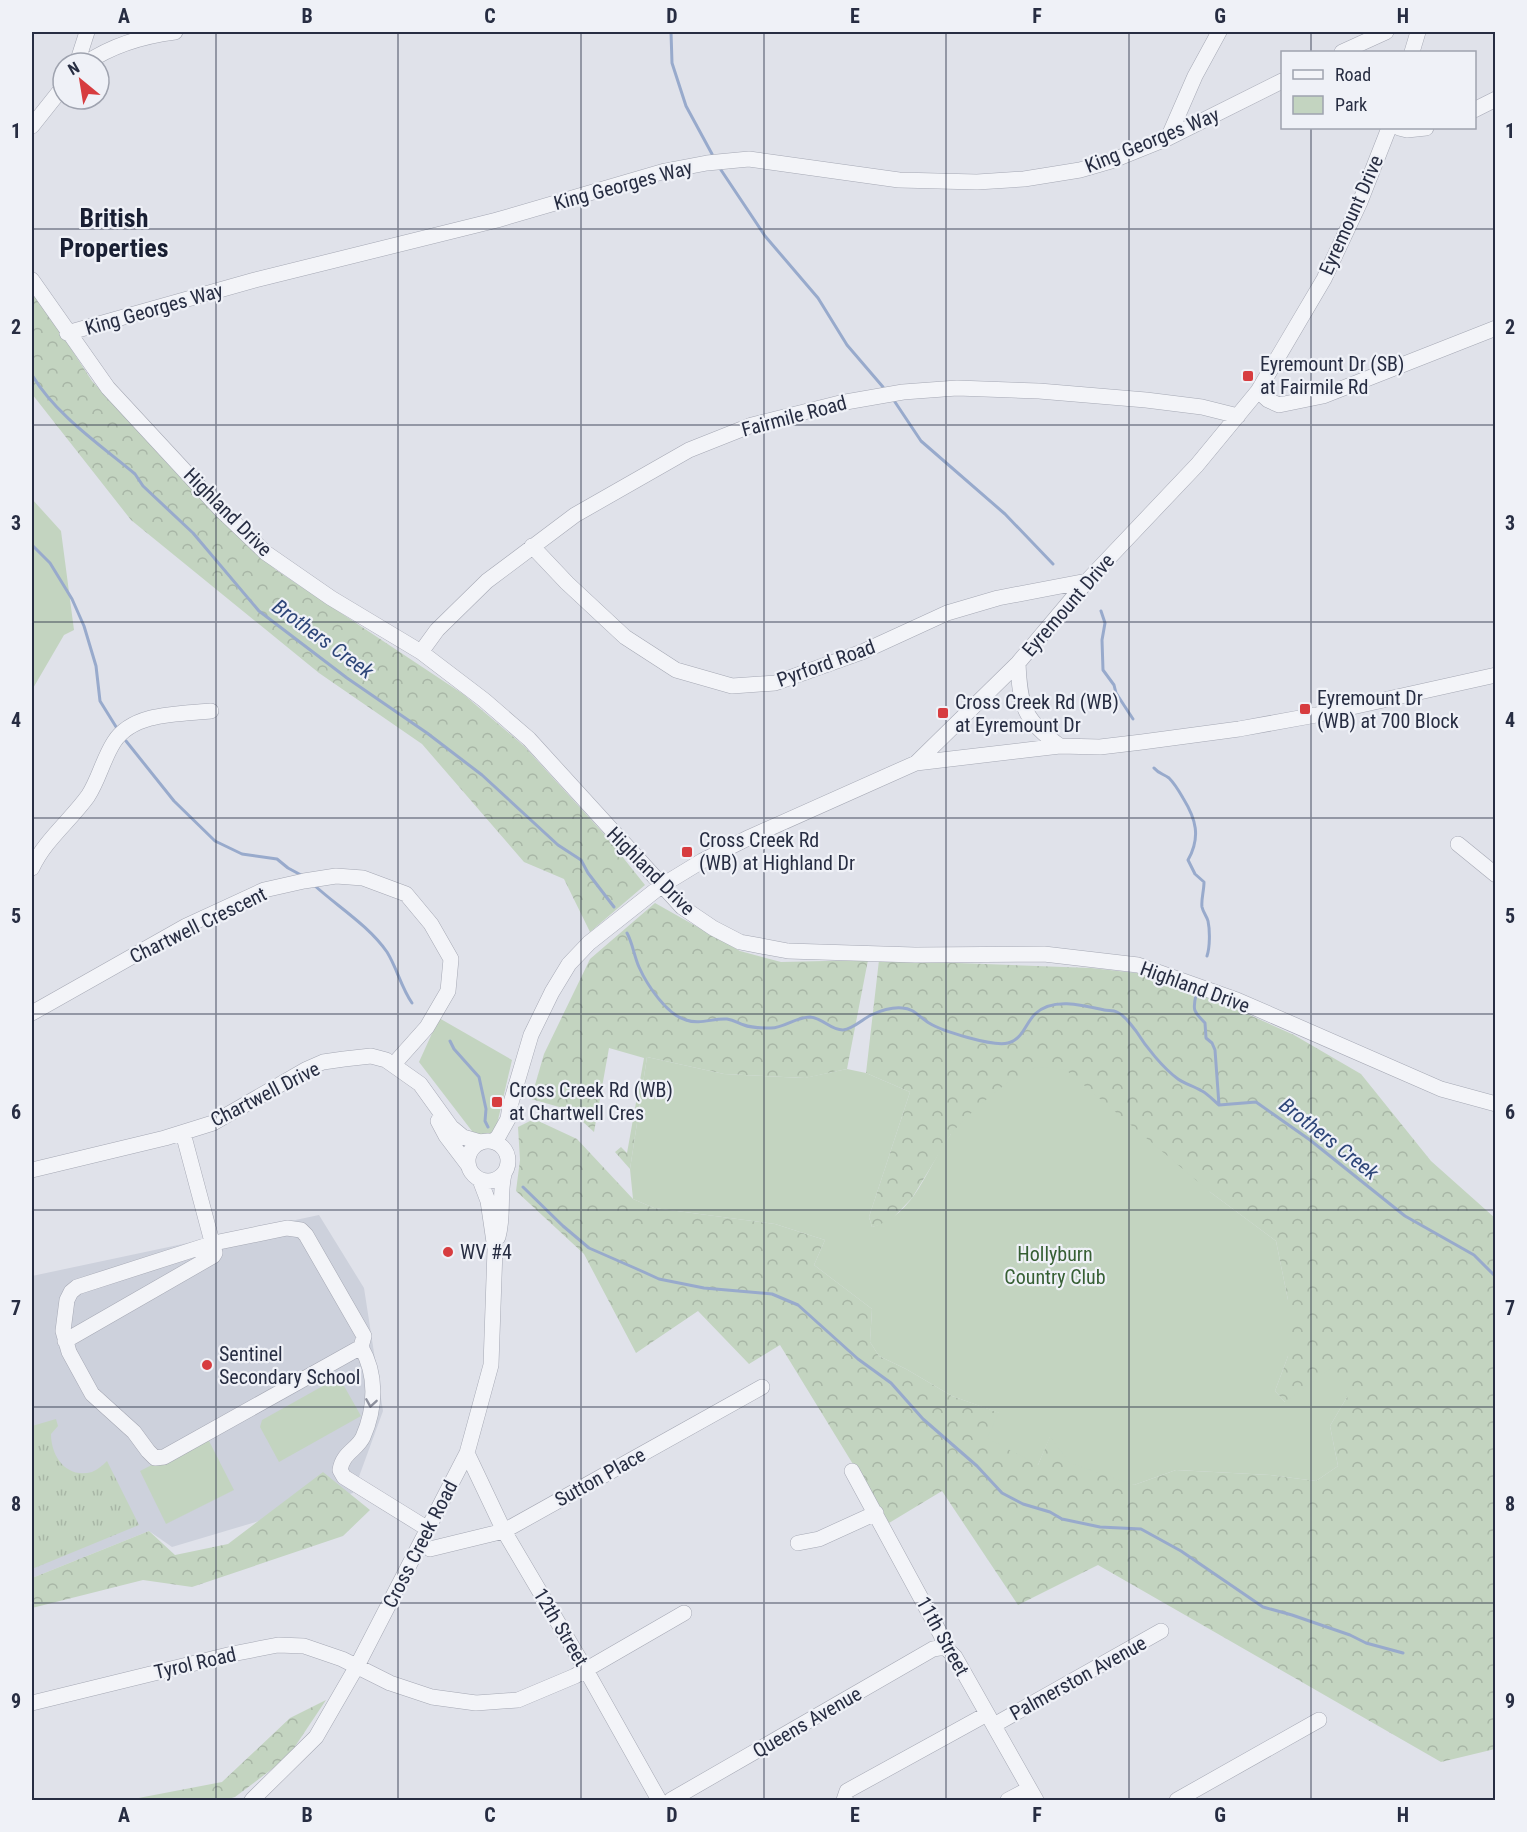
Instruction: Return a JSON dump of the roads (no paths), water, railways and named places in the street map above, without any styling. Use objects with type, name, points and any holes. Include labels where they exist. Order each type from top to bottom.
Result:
[{"type":"street","points":[[81,51],[87,32]]},
{"type":"street","points":[[105,51],[123,44],[175,32]]},
{"type":"street","points":[[1168,138],[1195,76],[1219,32]]},
{"type":"street","points":[[1344,51],[1386,32]]},
{"type":"street","points":[[1412,51],[1418,32]]},
{"type":"street","name":"King Georges Way","points":[[67,333],[255,280],[496,220],[665,171],[707,163],[749,159],[899,180],[977,182],[1024,179],[1080,170],[1168,138],[1281,82]]},
{"type":"street","points":[[1476,109],[1496,99]]},
{"type":"street","points":[[32,126],[51,102]]},
{"type":"street","name":"Eyremount Drive","points":[[1060,746],[1047,737],[1027,714],[1019,690],[1018,663],[1087,580],[1197,465],[1258,391],[1324,279],[1360,202],[1389,129]]},
{"type":"street","name":"Highland Drive","points":[[32,280],[67,333],[108,388],[221,510],[266,553],[331,598],[421,652],[484,700],[529,740],[681,907],[713,928],[740,942],[788,951],[915,955],[1044,954],[1138,965],[1237,1000],[1441,1089],[1496,1104]]},
{"type":"street","points":[[1258,391],[1268,400],[1279,405],[1323,396],[1496,328]]},
{"type":"street","name":"Fairmile Road","points":[[421,652],[437,630],[487,581],[575,515],[689,450],[752,425],[840,403],[903,392],[957,388],[1039,391],[1146,400],[1202,407],[1239,416]]},
{"type":"street","name":"Pyrford Road","points":[[532,546],[567,583],[625,637],[676,670],[732,686],[775,683],[862,652],[947,613],[998,598],[1087,580]]},
{"type":"street","points":[[916,763],[1018,663]]},
{"type":"street","points":[[431,1101],[446,1136],[468,1164],[470,1171],[480,1180],[493,1181],[504,1174],[508,1168],[511,1139],[508,1119],[510,1106],[531,1035],[569,964],[598,936],[661,886],[702,861],[750,837],[916,763],[1060,746],[1100,747],[1239,729],[1316,716],[1496,675]]},
{"type":"street","points":[[32,868],[38,854],[88,795],[115,740],[125,729],[136,722],[212,711]]},
{"type":"street","points":[[1458,844],[1496,875]]},
{"type":"street","name":"Chartwell Crescent","points":[[32,1013],[186,926],[264,890],[336,876],[363,878],[406,894],[431,924],[451,959],[448,991],[427,1027],[394,1064]]},
{"type":"street","name":"Chartwell Drive","points":[[32,1170],[183,1133],[213,1123],[323,1062],[371,1056],[394,1064]]},
{"type":"street","points":[[394,1064],[420,1084],[451,1127],[463,1137],[500,1144],[508,1154]]},
{"type":"street","points":[[468,1164],[470,1151],[498,1137],[508,1119]]},
{"type":"street","points":[[65,1341],[213,1256],[214,1243],[183,1133]]},
{"type":"street","name":"Cross Creek Road","points":[[495,1249],[502,1217],[504,1174]]},
{"type":"street","name":"Cross Creek Road","points":[[252,1800],[316,1737],[357,1666],[467,1453],[491,1365],[495,1249],[488,1201],[480,1180]]},
{"type":"street","points":[[361,1347],[164,1457],[155,1458],[134,1432],[92,1394],[65,1341],[63,1331],[67,1300],[77,1287],[214,1243],[287,1228],[302,1230],[364,1336],[361,1347],[372,1371],[371,1408],[363,1439],[348,1452],[340,1470],[344,1478],[428,1529]]},
{"type":"street","name":"Sutton Place","points":[[430,1549],[504,1531],[762,1387]]},
{"type":"street","name":"12th Street","points":[[467,1453],[504,1531],[659,1800]]},
{"type":"street","name":"11th Street","points":[[852,1472],[941,1635],[945,1647],[952,1652],[1032,1795]]},
{"type":"street","points":[[798,1543],[819,1539],[876,1513]]},
{"type":"street","name":"Tyrol Road","points":[[32,1703],[278,1645],[304,1646],[357,1666],[390,1683],[432,1697],[476,1703],[518,1700],[586,1670],[684,1613]]},
{"type":"street","name":"Palmerston Avenue","points":[[844,1800],[847,1791],[1161,1631]]},
{"type":"street","name":"Queens Avenue","points":[[671,1800],[933,1649],[945,1647]]},
{"type":"street","points":[[1177,1800],[1318,1720]]},
{"type":"street","points":[[1008,1800],[1032,1795]]},
{"type":"waterway","points":[[671,32],[672,63],[686,106],[712,154]]},
{"type":"waterway","points":[[719,167],[765,236],[818,298],[847,345],[883,387]]},
{"type":"waterway","name":"Brothers Creek","points":[[32,375],[42,390],[66,416],[135,474],[143,486],[193,533],[259,611],[347,678],[427,733],[482,775],[558,845],[581,860],[614,907]]},
{"type":"waterway","points":[[893,399],[921,441],[1005,514],[1053,564]]},
{"type":"waterway","points":[[32,545],[50,563],[72,599],[84,626],[96,666],[100,701],[118,730]]},
{"type":"waterway","points":[[1101,611],[1105,623],[1102,640],[1103,670],[1133,719]]},
{"type":"waterway","points":[[126,741],[174,801],[215,841],[242,854],[277,859],[301,875]]},
{"type":"waterway","points":[[1154,768],[1175,785],[1194,821],[1195,844],[1188,860],[1195,874],[1204,882],[1202,907],[1208,921],[1207,956]]},
{"type":"waterway","points":[[314,885],[379,942],[387,952],[412,1003]]},
{"type":"waterway","name":"Brothers Creek","points":[[627,933],[639,967],[652,990],[672,1012],[691,1021],[727,1019],[750,1027],[771,1028],[810,1017],[843,1030],[878,1012],[902,1008],[910,1010],[929,1023],[945,1030],[968,1038],[1001,1044],[1017,1038],[1035,1014],[1050,1006],[1068,1004],[1115,1011],[1125,1018],[1155,1057],[1178,1079],[1204,1092],[1219,1105],[1256,1102],[1310,1140],[1405,1216],[1474,1255],[1496,1277]]},
{"type":"waterway","points":[[1196,995],[1195,1011],[1205,1023],[1206,1038],[1215,1050],[1219,1105]]},
{"type":"waterway","points":[[450,1041],[454,1049],[479,1077],[486,1109],[485,1121],[488,1127]]},
{"type":"waterway","points":[[523,1187],[589,1248],[659,1279],[704,1288],[772,1294],[798,1305],[858,1359],[891,1383],[923,1419],[977,1466],[1002,1493],[1062,1519],[1100,1527],[1141,1529],[1181,1551],[1263,1607],[1350,1635],[1366,1643],[1403,1653]]},
{"type":"place","name":"Eyremount Dr (SB) at Fairmile Rd","points":[[1248,376]]},
{"type":"place","name":"Eyremount Dr (WB) at 700 Block","points":[[1305,709]]},
{"type":"place","name":"Cross Creek Rd (WB) at Eyremount Dr","points":[[943,713]]},
{"type":"place","name":"Cross Creek Rd (WB) at Highland Dr","points":[[687,852]]},
{"type":"place","name":"Cross Creek Rd (WB) at Chartwell Cres","points":[[497,1102]]},
{"type":"place","name":"WV #4","points":[[448,1252]]},
{"type":"place","name":"Sentinel Secondary School","points":[[207,1365]]},
{"type":"district","name":"British Properties","points":[[114,233]]},
{"type":"park label","name":"Hollyburn Country Club","points":[[1055,1266]]}]
